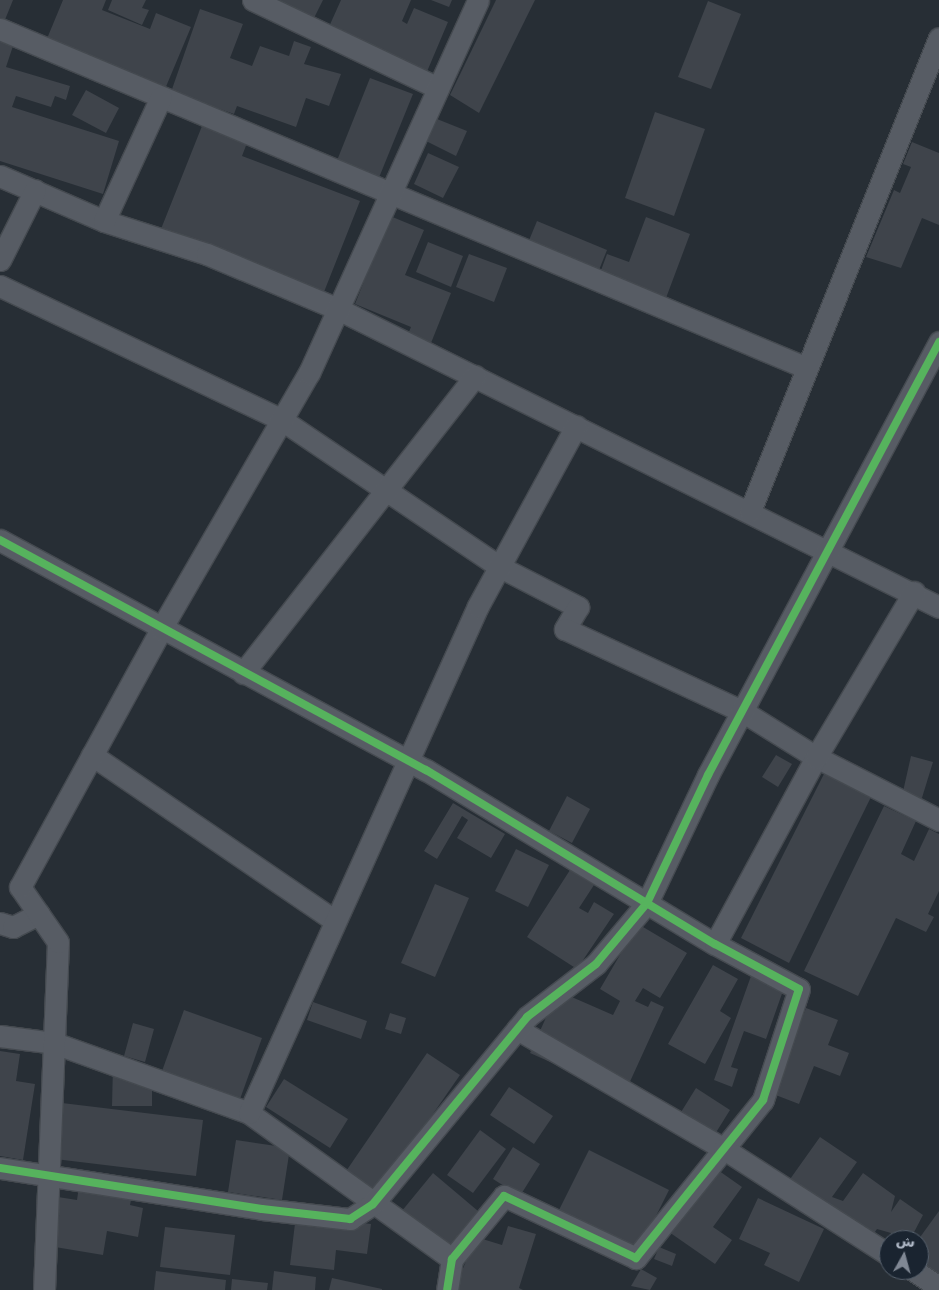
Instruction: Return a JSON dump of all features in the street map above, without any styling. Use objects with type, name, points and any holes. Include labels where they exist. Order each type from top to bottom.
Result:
[{"type":"street","points":[[253,0],[438,88]]},
{"type":"street","points":[[44,1290],[58,942],[20,887],[161,629],[309,373],[478,0]]},
{"type":"street","points":[[0,29],[807,368]]},
{"type":"street","points":[[750,511],[939,38]]},
{"type":"street","points":[[104,221],[161,97]]},
{"type":"street","points":[[0,176],[104,221],[207,254],[338,309],[828,549],[914,592],[939,607]]},
{"type":"street","points":[[0,260],[35,190]]},
{"type":"street","points":[[0,286],[282,420],[500,567],[578,608],[565,629],[742,712],[816,757],[939,820]]},
{"type":"street","points":[[0,1168],[350,1219],[373,1204],[517,1029],[596,964],[647,903],[742,712],[939,342]]},
{"type":"street","points":[[243,673],[475,376]]},
{"type":"street","points":[[249,1112],[408,760],[500,567],[576,426]]},
{"type":"street","points":[[0,540],[161,629],[408,760],[715,944],[799,988],[763,1100],[636,1258],[504,1196],[452,1259],[447,1290]]},
{"type":"street","points":[[715,944],[816,757],[914,592]]},
{"type":"street","points":[[92,755],[336,921]]},
{"type":"street","points":[[0,923],[13,927],[39,914]]},
{"type":"street","points":[[517,1029],[724,1149],[879,1249]]},
{"type":"street","points":[[0,1036],[54,1043],[249,1112],[373,1204],[452,1259]]},
{"type":"street","points":[[928,1280],[939,1287]]},
{"type":"building","points":[[0,0],[13,0],[0,32]]},
{"type":"building","points":[[63,0],[106,0],[102,10],[150,29],[156,13],[191,27],[165,89],[46,41]]},
{"type":"building","points":[[112,0],[146,0],[142,8],[149,10],[142,25],[108,10]]},
{"type":"building","points":[[279,0],[323,0],[314,18]]},
{"type":"building","points":[[341,0],[411,0],[402,21],[407,24],[414,8],[448,22],[423,81],[323,40]]},
{"type":"building","points":[[431,0],[452,0],[449,7]]},
{"type":"building","points":[[496,0],[535,0],[479,113],[450,95]]},
{"type":"building","points":[[708,1],[741,14],[711,89],[678,77]]},
{"type":"building","points":[[200,9],[243,24],[230,58],[252,66],[260,46],[289,56],[294,41],[311,47],[304,64],[341,74],[329,106],[306,98],[296,127],[237,106],[234,114],[171,92]]},
{"type":"building","points":[[0,41],[13,46],[6,67],[70,86],[66,100],[55,96],[51,107],[16,96],[12,107],[119,141],[103,194],[0,161]]},
{"type":"building","points":[[370,78],[413,94],[378,180],[336,163]]},
{"type":"building","points":[[86,90],[119,108],[106,133],[72,115]]},
{"type":"building","points":[[655,112],[705,129],[674,216],[625,198]]},
{"type":"building","points":[[437,119],[467,131],[456,156],[426,141]]},
{"type":"building","points":[[202,126],[247,143],[242,156],[360,201],[322,297],[161,229]]},
{"type":"building","points":[[912,142],[939,153],[939,225],[922,218],[901,268],[866,257],[894,190],[900,193],[911,167],[903,164]]},
{"type":"building","points":[[428,153],[459,167],[443,198],[414,184]]},
{"type":"building","points":[[390,216],[424,230],[405,275],[451,293],[429,348],[406,339],[411,327],[355,304]]},
{"type":"building","points":[[646,217],[690,234],[666,298],[600,273],[607,254],[629,262]]},
{"type":"building","points":[[537,221],[607,250],[595,280],[525,250]]},
{"type":"building","points":[[428,242],[463,256],[451,287],[416,272]]},
{"type":"building","points":[[469,254],[507,268],[494,302],[456,287]]},
{"type":"building","points":[[776,755],[792,764],[778,787],[762,777]]},
{"type":"building","points":[[911,756],[933,762],[921,801],[902,796]]},
{"type":"building","points":[[826,770],[873,793],[789,963],[741,938]]},
{"type":"building","points":[[567,796],[590,809],[572,843],[549,831]]},
{"type":"building","points":[[453,803],[505,834],[491,858],[457,838],[468,820],[462,816],[437,859],[424,851]]},
{"type":"building","points":[[884,806],[916,821],[901,854],[914,861],[929,829],[939,834],[939,891],[928,914],[934,917],[926,932],[896,918],[858,996],[804,971]]},
{"type":"building","points":[[516,849],[549,865],[528,907],[495,891]]},
{"type":"building","points":[[570,870],[594,885],[579,908],[588,913],[594,902],[614,914],[577,969],[527,937]]},
{"type":"building","points":[[435,884],[469,898],[435,977],[401,963]]},
{"type":"building","points":[[638,924],[687,953],[660,998],[643,988],[635,1001],[648,1007],[651,1001],[664,1007],[628,1086],[606,1087],[530,1053],[558,991],[613,1015],[620,1001],[600,989]]},
{"type":"building","points":[[713,965],[738,979],[720,1011],[731,1018],[705,1064],[668,1044]]},
{"type":"building","points":[[751,976],[784,988],[766,1039],[744,1031],[731,1067],[738,1069],[732,1087],[714,1080]]},
{"type":"building","points":[[313,1002],[367,1021],[361,1039],[307,1020]]},
{"type":"building","points":[[806,1008],[838,1020],[828,1045],[849,1053],[840,1076],[814,1066],[799,1104],[773,1094]]},
{"type":"building","points":[[184,1010],[262,1038],[235,1113],[157,1085]]},
{"type":"building","points":[[390,1013],[406,1018],[401,1034],[385,1029]]},
{"type":"building","points":[[133,1023],[154,1029],[145,1062],[124,1056]]},
{"type":"building","points":[[0,1051],[20,1054],[16,1081],[35,1084],[23,1160],[0,1156]]},
{"type":"building","points":[[427,1053],[460,1075],[374,1199],[342,1177]]},
{"type":"building","points":[[113,1065],[152,1066],[152,1106],[112,1106]]},
{"type":"building","points":[[284,1079],[348,1119],[330,1148],[266,1107]]},
{"type":"building","points":[[509,1087],[553,1116],[534,1144],[490,1115]]},
{"type":"building","points":[[696,1088],[730,1110],[707,1147],[673,1125]]},
{"type":"building","points":[[62,1103],[203,1120],[196,1176],[55,1159]]},
{"type":"building","points":[[480,1130],[506,1149],[473,1193],[447,1175]]},
{"type":"building","points":[[820,1137],[857,1162],[832,1197],[843,1201],[863,1173],[895,1196],[891,1212],[900,1199],[923,1215],[915,1230],[877,1229],[868,1242],[783,1189]]},
{"type":"building","points":[[236,1140],[290,1148],[282,1200],[228,1192]]},
{"type":"building","points":[[513,1147],[540,1164],[520,1196],[493,1179]]},
{"type":"building","points":[[589,1150],[669,1190],[637,1254],[557,1214]]},
{"type":"building","points":[[715,1168],[742,1187],[713,1227],[732,1240],[715,1264],[669,1232]]},
{"type":"building","points":[[433,1173],[478,1211],[446,1249],[401,1212]]},
{"type":"building","points":[[79,1186],[132,1195],[130,1205],[143,1208],[138,1237],[107,1231],[103,1255],[49,1246],[58,1197],[77,1200]]},
{"type":"building","points":[[758,1198],[824,1229],[799,1282],[764,1265],[770,1253],[739,1239]]},
{"type":"building","points":[[939,1211],[939,1281],[929,1274],[929,1230],[925,1230]]},
{"type":"building","points":[[296,1215],[371,1224],[367,1254],[336,1250],[334,1270],[290,1265]]},
{"type":"building","points":[[508,1226],[536,1234],[519,1288],[523,1290],[454,1290],[476,1237],[502,1245]]},
{"type":"building","points":[[165,1227],[235,1235],[230,1275],[160,1267]]},
{"type":"building","points":[[659,1247],[676,1254],[672,1266],[654,1259]]},
{"type":"building","points":[[641,1269],[657,1278],[650,1290],[631,1286]]},
{"type":"building","points":[[156,1271],[226,1280],[225,1290],[154,1290]]},
{"type":"building","points":[[274,1271],[316,1277],[315,1290],[272,1290]]},
{"type":"building","points":[[332,1278],[382,1289],[382,1290],[329,1290]]},
{"type":"building","points":[[232,1279],[268,1283],[267,1290],[231,1290]]},
{"type":"cycle path","points":[[0,1168],[262,1209],[350,1219],[373,1204],[527,1017],[596,964],[647,903],[708,775],[939,342]]},
{"type":"cycle path","points":[[0,540],[426,770],[715,944],[799,989],[763,1100],[636,1258],[504,1196],[452,1259],[447,1290]]}]
